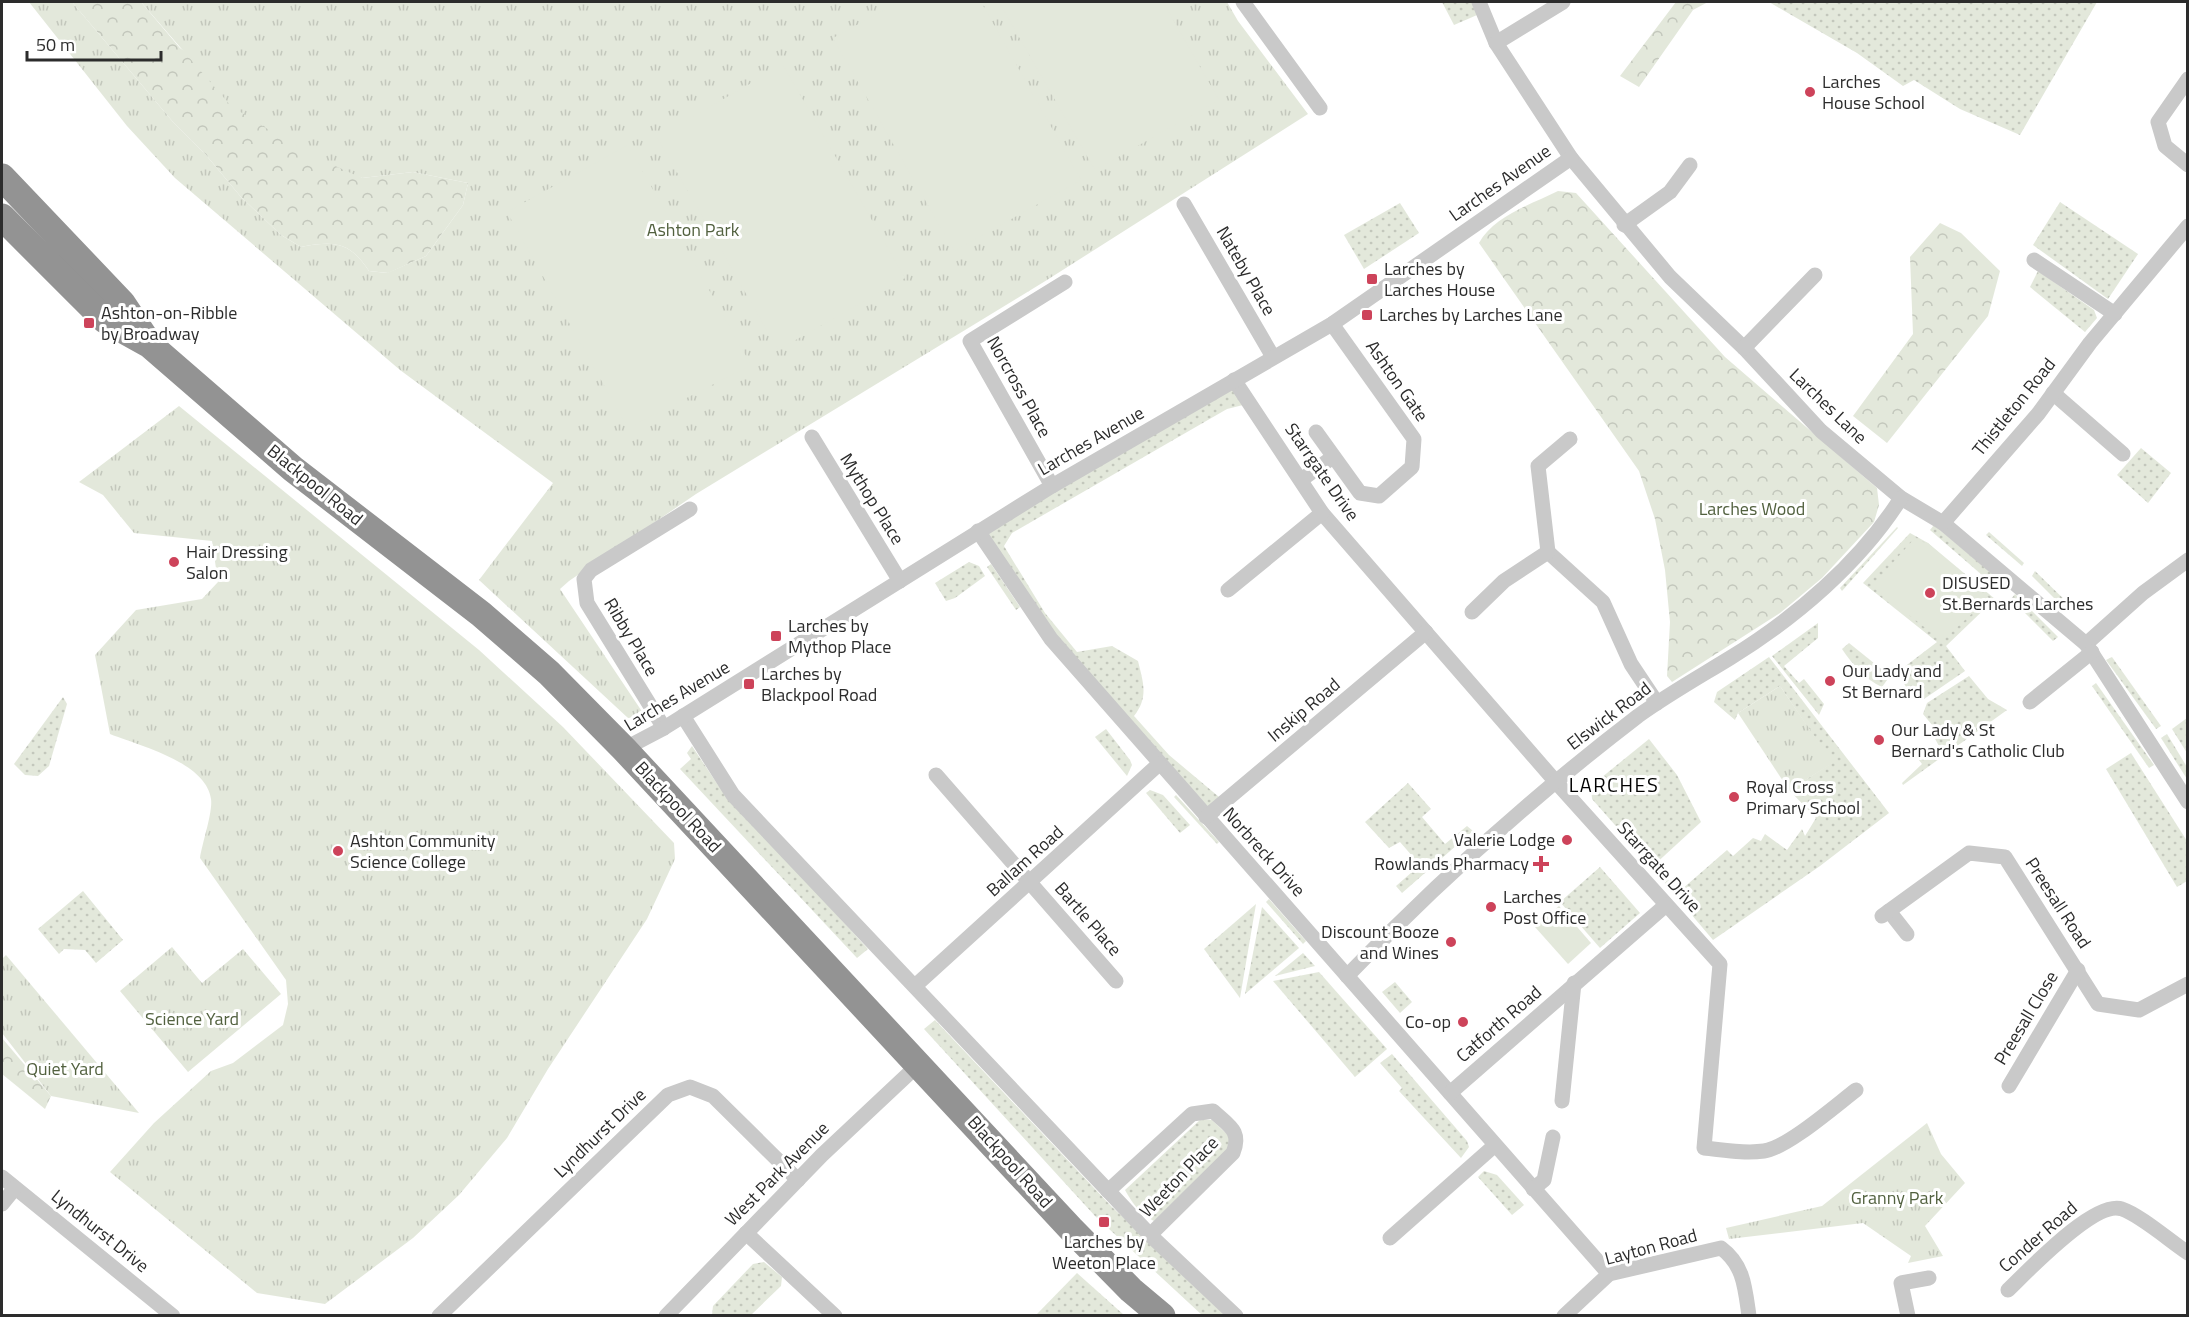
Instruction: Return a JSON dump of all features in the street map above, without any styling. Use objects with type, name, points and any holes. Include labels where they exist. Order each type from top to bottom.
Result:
[{"type":"highway","name":"Blackpool Road","points":[[2,177],[122,303],[150,345]]},
{"type":"highway","name":"Blackpool Road","points":[[4,224],[105,320],[150,345],[293,469],[499,629],[549,673],[624,749],[1071,1229],[1131,1290],[1162,1316]]},
{"type":"street","points":[[1243,2],[1320,108]]},
{"type":"street","name":"Larches Lane","points":[[1479,2],[1496,43],[1571,158],[1624,225],[1670,277],[1744,348],[1821,431],[1901,498],[1943,523],[2089,648],[2187,802]]},
{"type":"street","points":[[1496,43],[1563,2]]},
{"type":"street","points":[[2187,79],[2158,122],[2165,146],[2187,165]]},
{"type":"street","name":"Larches Avenue","points":[[624,749],[664,728],[1052,486],[1332,324],[1571,158]]},
{"type":"street","points":[[1624,225],[1670,192],[1690,165]]},
{"type":"street","name":"Nateby Place","points":[[1184,204],[1273,357]]},
{"type":"street","points":[[4,224],[28,205]]},
{"type":"street","name":"Thistleton Road","points":[[1943,523],[2053,393],[2187,226]]},
{"type":"street","points":[[2034,260],[2115,314]]},
{"type":"street","points":[[1744,348],[1815,274]]},
{"type":"street","name":"Norcross Place","points":[[1052,486],[970,341],[1065,282]]},
{"type":"street","name":"Ashton Gate","points":[[1316,432],[1360,493],[1379,496],[1412,467],[1414,439],[1332,324]]},
{"type":"street","name":"Starrgate Drive","points":[[1234,380],[1322,513],[1556,782],[1720,964],[1704,1148],[1741,1152],[1766,1151],[1790,1138],[1856,1090]]},
{"type":"street","points":[[2053,393],[2123,454]]},
{"type":"street","name":"Mythop Place","points":[[812,437],[900,581]]},
{"type":"street","points":[[1570,439],[1538,466],[1548,552],[1603,602],[1631,664],[1657,703]]},
{"type":"street","points":[[1301,480],[1333,457]]},
{"type":"street","name":"Elswick Road","points":[[1347,976],[1423,898],[1556,782],[1657,703],[1783,622],[1826,587],[1892,513],[1901,498]]},
{"type":"street","name":"Ribby Place","points":[[664,728],[587,603],[584,579],[591,570],[690,508]]},
{"type":"street","points":[[1228,590],[1322,513]]},
{"type":"street","name":"Norbreck Drive","points":[[978,531],[1051,639],[1494,1146],[1609,1274]]},
{"type":"street","points":[[1472,612],[1504,580],[1548,552]]},
{"type":"street","points":[[2030,702],[2089,648],[2143,593],[2187,560]]},
{"type":"street","name":"Inskip Road","points":[[1206,818],[1426,632]]},
{"type":"street","points":[[683,716],[733,795],[1150,1235],[1236,1316]]},
{"type":"street","name":"Ballam Road","points":[[915,986],[1030,884],[1159,764]]},
{"type":"street","name":"Bartle Place","points":[[936,775],[1116,981]]},
{"type":"street","name":"Preesall Road","points":[[1907,934],[1886,913],[1969,853],[2005,856],[2098,1004],[2135,1009],[2187,984]]},
{"type":"street","name":"Catforth Road","points":[[1450,1093],[1666,905]]},
{"type":"street","name":"Preesall Close","points":[[2009,1086],[2078,970]]},
{"type":"street","name":"Catforth Road","points":[[1562,1101],[1574,983]]},
{"type":"street","name":"West Park Avenue","points":[[666,1316],[798,1180],[919,1064]]},
{"type":"street","name":"Lyndhurst Drive","points":[[439,1316],[668,1095],[690,1087],[713,1096],[798,1180]]},
{"type":"street","name":"Weeton Place","points":[[1108,1191],[1192,1114],[1213,1111],[1236,1133],[1237,1143],[1233,1153],[1150,1235]]},
{"type":"street","points":[[1533,1189],[1544,1179],[1553,1137]]},
{"type":"street","points":[[1390,1238],[1494,1146]]},
{"type":"street","name":"Lyndhurst Drive","points":[[2,1177],[173,1316]]},
{"type":"street","points":[[2,1204],[15,1188]]},
{"type":"street","name":"Conder Road","points":[[2008,1290],[2075,1228],[2107,1208],[2121,1208],[2187,1253]]},
{"type":"street","points":[[746,1233],[835,1316]]},
{"type":"street","name":"Layton Road","points":[[1564,1316],[1609,1274],[1721,1248],[1734,1258],[1743,1276],[1749,1316]]},
{"type":"street","points":[[1908,1316],[1901,1283],[1929,1278]]},
{"type":"green space","name":"Ashton Park","points":[[29,2],[72,2],[173,122],[206,155],[241,197],[281,235],[301,247],[323,244],[340,246],[355,254],[369,271],[387,273],[426,256],[463,205],[468,183],[413,172],[362,178],[304,152],[231,106],[141,2],[1227,2],[1238,21],[1308,114],[1047,280],[696,494],[569,581],[560,589],[645,716],[628,718],[479,580],[553,483],[400,370],[175,178],[127,126]]},
{"type":"green space","points":[[72,2],[141,2],[180,48],[362,178],[413,172],[468,183],[463,205],[426,256],[388,273],[369,271],[355,254],[340,246],[323,244],[301,247],[281,235],[241,197],[206,155],[173,122]]},
{"type":"green space","points":[[899,2],[981,2],[1081,180],[954,251],[833,38]]},
{"type":"green space","points":[[999,2],[1163,2],[1219,100],[1095,170]]},
{"type":"green space","points":[[1442,2],[1479,2],[1484,12],[1454,25]]},
{"type":"green space","points":[[1676,2],[1708,2],[1693,10],[1639,87],[1620,76]]},
{"type":"green space","points":[[1769,2],[2097,2],[2020,135],[1960,109],[1914,80],[1903,86],[1857,53]]},
{"type":"green space","points":[[783,65],[905,278],[778,350],[657,137]]},
{"type":"green space","points":[[628,145],[751,365],[628,428],[507,212]]},
{"type":"green space","name":"Larches Wood","points":[[1558,191],[1576,193],[1725,357],[1877,488],[1879,505],[1874,522],[1822,578],[1780,613],[1672,682],[1667,676],[1670,622],[1665,570],[1655,519],[1639,471],[1479,243],[1494,225],[1504,218]]},
{"type":"green space","points":[[2060,202],[2138,254],[2108,299],[2033,245]]},
{"type":"green space","points":[[1400,203],[1419,233],[1364,269],[1344,235]]},
{"type":"green space","points":[[1940,223],[1961,233],[2000,271],[1988,316],[1887,443],[1853,416],[1913,334],[1910,257]]},
{"type":"green space","points":[[2038,271],[2094,310],[2097,318],[2085,332],[2030,287]]},
{"type":"green space","points":[[1234,380],[1251,403],[1227,409],[1012,533],[1004,546],[1045,613],[1077,652],[1112,646],[1138,661],[1144,689],[1142,702],[1134,716],[1169,755],[1225,802],[1206,817],[1051,639],[978,531]]},
{"type":"green space","name":"Ashton Community Science College","points":[[179,406],[479,650],[563,727],[674,843],[675,859],[647,919],[548,1069],[507,1138],[459,1195],[413,1238],[325,1304],[257,1293],[110,1172],[154,1123],[211,1071],[233,1063],[283,1025],[288,1004],[286,980],[200,858],[211,805],[206,786],[185,765],[154,750],[110,734],[95,655],[136,610],[202,599],[218,582],[212,541],[134,533],[103,495],[79,482]]},
{"type":"green space","points":[[2141,448],[2171,473],[2148,503],[2117,475]]},
{"type":"green space","points":[[1934,525],[1993,574],[1990,582],[1930,530]]},
{"type":"green space","points":[[1898,528],[1842,591],[1840,588]]},
{"type":"green space","points":[[1989,532],[2024,563],[2022,566],[1986,535]]},
{"type":"green space","name":"DISUSED St.Bernards Larches","points":[[1910,533],[1928,543],[1995,599],[1946,646],[1965,671],[1924,699],[1914,695],[1908,689],[1899,671],[1937,642],[1863,583]]},
{"type":"green space","name":"DISUSED St.Bernards Larches","points":[[1913,540],[1928,543],[1987,600],[1942,641],[1872,586]]},
{"type":"green space","points":[[969,562],[979,566],[985,576],[955,598],[946,601],[935,583]]},
{"type":"green space","points":[[991,564],[1020,607],[1016,610],[987,567]]},
{"type":"green space","points":[[2035,571],[2074,609],[2069,613],[2032,576]]},
{"type":"green space","points":[[2015,594],[2058,637],[2053,641],[2011,599]]},
{"type":"green space","points":[[1818,623],[1818,638],[1784,666],[1799,683],[1804,679],[1824,704],[1819,715],[1772,656]]},
{"type":"green space","points":[[1849,643],[1890,676],[1882,687],[1865,676],[1846,655],[1842,649]]},
{"type":"green space","points":[[1769,657],[1889,813],[1820,866],[1713,940],[1663,881],[1666,877],[1681,890],[1727,850],[1733,856],[1753,838],[1761,841],[1765,834],[1787,850],[1802,829],[1805,836],[1816,818],[1789,790],[1832,763],[1780,686],[1738,713],[1735,720],[1714,702],[1717,692]]},
{"type":"green space","points":[[2112,657],[2161,726],[2156,729],[2106,660]]},
{"type":"green space","points":[[1969,676],[1988,699],[2007,710],[1903,785],[1902,783],[1922,764],[1915,755],[1918,750],[1925,757],[1939,746],[1934,737],[1937,731],[1923,714],[1927,703]]},
{"type":"green space","points":[[2096,683],[2154,765],[2149,768],[2092,686]]},
{"type":"green space","points":[[1780,686],[1833,763],[1789,790],[1738,713]]},
{"type":"green space","points":[[63,697],[67,704],[49,766],[38,776],[25,775],[14,764]]},
{"type":"green space","points":[[2187,718],[2187,753],[2172,729]]},
{"type":"green space","points":[[1106,729],[1130,760],[1132,765],[1127,776],[1095,737]]},
{"type":"green space","points":[[2167,734],[2187,767],[2187,779],[2161,738]]},
{"type":"green space","points":[[1649,739],[1677,775],[1701,822],[1652,867],[1592,799],[1591,786]]},
{"type":"green space","points":[[692,746],[718,785],[868,949],[857,958],[680,769],[691,759],[687,753]]},
{"type":"green space","points":[[2131,753],[2187,841],[2187,881],[2177,887],[2106,769]]},
{"type":"green space","points":[[1408,783],[1431,809],[1422,817],[1445,844],[1467,826],[1473,831],[1402,893],[1396,886],[1420,865],[1400,842],[1389,848],[1365,822]]},
{"type":"green space","points":[[1150,790],[1163,795],[1190,825],[1180,833],[1146,793]]},
{"type":"green space","points":[[1176,795],[1219,842],[1217,844],[1174,797]]},
{"type":"green space","points":[[1600,867],[1640,913],[1600,948],[1560,902]]},
{"type":"green space","points":[[83,891],[123,940],[96,963],[85,950],[64,949],[59,954],[38,929]]},
{"type":"green space","points":[[1269,899],[1306,941],[1303,944],[1266,902]]},
{"type":"green space","points":[[1256,904],[1240,998],[1204,949]]},
{"type":"green space","points":[[1559,906],[1591,943],[1568,964],[1535,927]]},
{"type":"green space","points":[[1262,907],[1299,948],[1245,994]]},
{"type":"green space","name":"Science Yard","points":[[172,947],[202,983],[243,949],[281,994],[188,1072],[120,991]]},
{"type":"green space","points":[[1303,953],[1315,966],[1275,976]]},
{"type":"green space","name":"Quiet Yard","points":[[6,955],[139,1113],[51,1096],[2,1033],[2,959]]},
{"type":"green space","points":[[1319,972],[1387,1049],[1355,1077],[1273,981]]},
{"type":"green space","points":[[1395,982],[1412,1002],[1400,1013],[1382,992]]},
{"type":"green space","points":[[935,1020],[1112,1207],[1229,1315],[1202,1315],[1095,1216],[924,1029]]},
{"type":"green space","points":[[2,1038],[51,1096],[45,1109],[2,1074]]},
{"type":"green space","points":[[1392,1054],[1467,1141],[1469,1147],[1461,1158],[1399,1091],[1402,1088],[1380,1063]]},
{"type":"green space","points":[[1201,1119],[1212,1120],[1231,1138],[1230,1147],[1154,1221],[1137,1208],[1125,1190]]},
{"type":"green space","name":"Granny Park","points":[[1927,1123],[1941,1154],[1965,1183],[1925,1226],[1943,1256],[1908,1263],[1911,1256],[1863,1223],[1729,1239],[1726,1228],[1822,1206]]},
{"type":"green space","points":[[1484,1171],[1497,1175],[1524,1205],[1512,1215],[1478,1177]]},
{"type":"green space","points":[[764,1262],[782,1277],[781,1286],[751,1315],[712,1315],[713,1306],[753,1264]]},
{"type":"green space","points":[[1077,1273],[1124,1315],[1036,1315]]},
{"type":"place","name":"Larches House School","points":[[1810,92]]},
{"type":"place","name":"Larches by Larches House","points":[[1372,279]]},
{"type":"place","name":"Larches by Larches Lane","points":[[1367,315]]},
{"type":"place","name":"Ashton-on-Ribble by Broadway","points":[[89,323]]},
{"type":"place","name":"Hair Dressing Salon","points":[[174,562]]},
{"type":"place","name":"DISUSED St.Bernards Larches","points":[[1930,593]]},
{"type":"place","name":"Larches by Mythop Place","points":[[776,636]]},
{"type":"place","name":"Our Lady and St Bernard","points":[[1830,681]]},
{"type":"place","name":"Larches by Blackpool Road","points":[[749,684]]},
{"type":"place","name":"Our Lady & St Bernard's Catholic Club","points":[[1879,740]]},
{"type":"place","name":"Royal Cross Primary School","points":[[1734,797]]},
{"type":"place","name":"Valerie Lodge","points":[[1567,840]]},
{"type":"place","name":"Ashton Community Science College","points":[[338,851]]},
{"type":"place","name":"Rowlands Pharmacy","points":[[1541,864]]},
{"type":"place","name":"Larches Post Office","points":[[1491,907]]},
{"type":"place","name":"Discount Booze and Wines","points":[[1451,942]]},
{"type":"place","name":"Co-op","points":[[1463,1022]]},
{"type":"place","name":"Larches by Weeton Place","points":[[1104,1222]]},
{"type":"district","name":"LARCHES","points":[[1614,785]]}]
